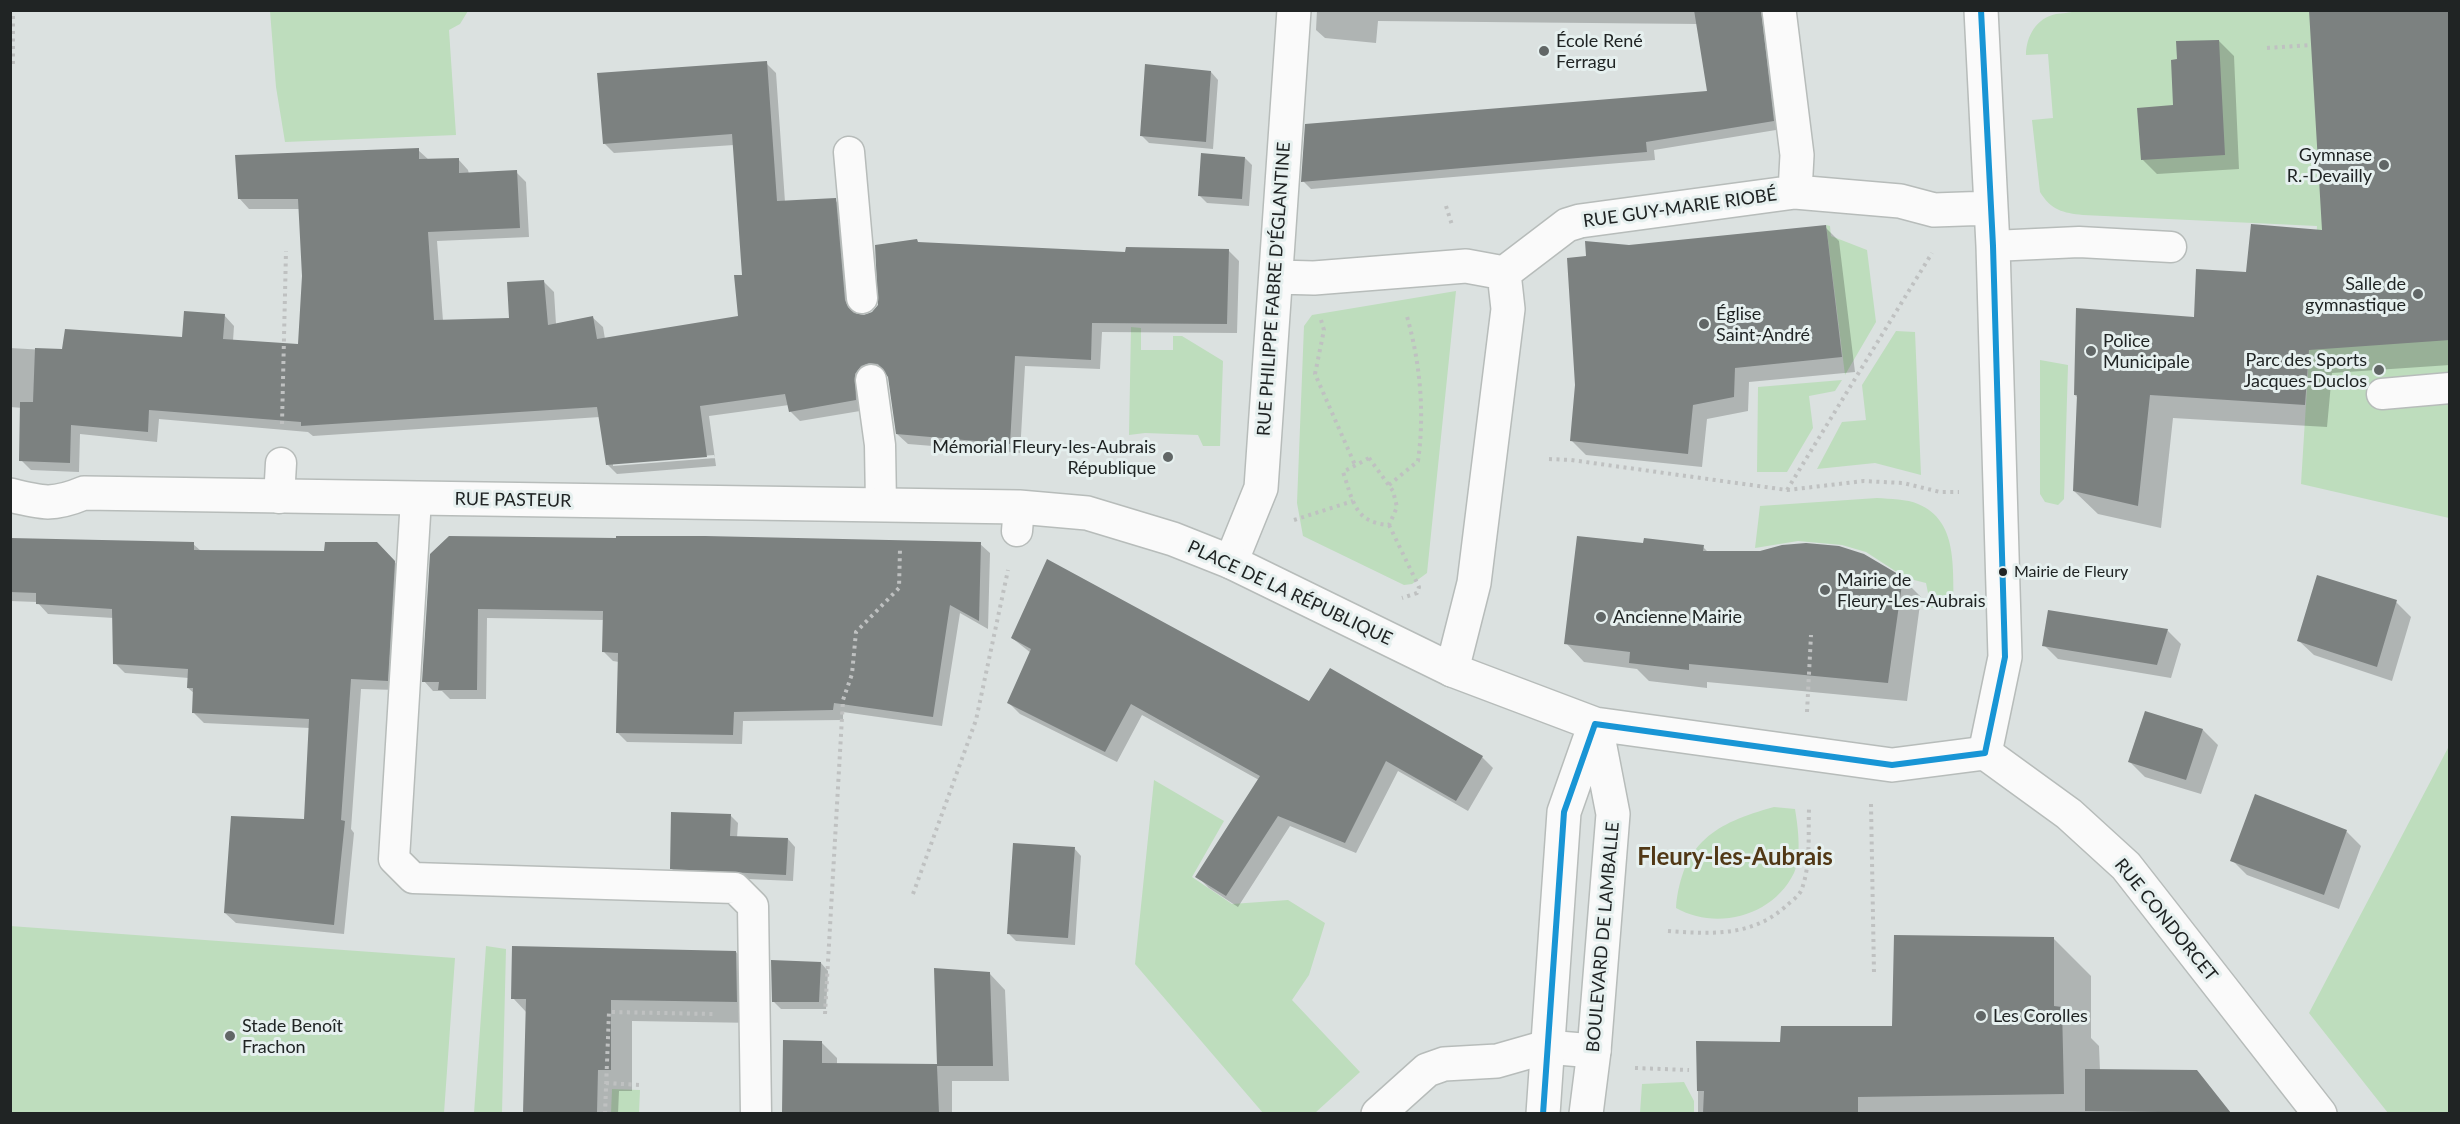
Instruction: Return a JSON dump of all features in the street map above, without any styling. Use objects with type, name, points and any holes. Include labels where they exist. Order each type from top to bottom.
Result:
[{"type":"street","name":"RUE PHILIPPE FABRE D'ÉGLANTINE","points":[[1231,562],[1260,488],[1294,10]]},
{"type":"street","points":[[1779,10],[1797,155],[1795,192]]},
{"type":"street","points":[[1981,10],[1993,246],[2005,657],[1985,753]]},
{"type":"street","name":"RUE GUY-MARIE RIOBÉ","points":[[1504,273],[1567,225],[1580,221],[1795,192],[1900,201],[1934,210],[1991,208]]},
{"type":"street","points":[[1276,277],[1314,278],[1466,266],[1504,273],[1508,309],[1474,583],[1452,670]]},
{"type":"street","name":"RUE PASTEUR","points":[[10,495],[31,501],[62,503],[84,493],[279,498],[881,505],[1018,519]]},
{"type":"street","name":"PLACE DE LA RÉPUBLIQUE","points":[[1018,519],[1087,513],[1173,539],[1231,562],[1452,670],[1595,724],[1892,765],[1985,753]]},
{"type":"street","points":[[1543,1113],[1564,812],[1595,724]]},
{"type":"street","name":"BOULEVARD DE LAMBALLE","points":[[1586,1113],[1594,1051],[1613,814],[1595,724]]},
{"type":"street","name":"RUE CONDORCET","points":[[1985,753],[2069,814],[2126,866],[2320,1113]]},
{"type":"street","points":[[1378,1113],[1427,1070],[1435,1067],[1460,1061],[1497,1061],[1546,1047],[1594,1051]]},
{"type":"lane","points":[[849,152],[862,298]]},
{"type":"lane","points":[[1993,246],[2079,242],[2171,247]]},
{"type":"lane","points":[[871,380],[880,445],[881,505]]},
{"type":"lane","points":[[2382,394],[2450,388]]},
{"type":"lane","points":[[279,498],[281,463]]},
{"type":"lane","points":[[416,499],[394,859],[413,878],[735,888],[753,906],[756,1113]]},
{"type":"path","points":[[13,10],[13,64]]},
{"type":"path","points":[[2267,48],[2311,45]]},
{"type":"path","points":[[1787,490],[1936,248]]},
{"type":"path","points":[[281,463],[286,251]]},
{"type":"path","points":[[1314,278],[1317,308],[1324,330],[1315,374],[1355,465]]},
{"type":"path","points":[[1389,485],[1418,461],[1421,440],[1420,382],[1413,340],[1401,304]]},
{"type":"path","points":[[1369,458],[1389,485],[1397,507],[1389,525],[1372,524],[1358,512],[1343,472],[1369,458]]},
{"type":"path","points":[[1549,459],[1571,460],[1787,490],[1864,481],[1903,483],[1940,492],[1961,492]]},
{"type":"path","points":[[1285,523],[1353,501]]},
{"type":"path","points":[[825,1014],[843,700],[852,674],[856,633],[898,588],[901,527],[881,505]]},
{"type":"path","points":[[913,894],[976,720],[1018,519]]},
{"type":"path","points":[[1389,525],[1419,586],[1417,593],[1396,600]]},
{"type":"path","points":[[1807,715],[1811,635]]},
{"type":"path","points":[[1870,800],[1874,973]]},
{"type":"path","points":[[1668,930],[1710,934],[1743,930],[1775,916],[1800,894],[1807,868],[1809,809]]},
{"type":"path","points":[[605,1113],[609,1012],[754,1015]]},
{"type":"path","points":[[1634,1068],[1689,1070]]},
{"type":"path","points":[[606,1083],[640,1085]]},
{"type":"green space","points":[[270,11],[468,11],[460,24],[449,30],[456,135],[285,142],[276,87]]},
{"type":"green space","name":"Parc des Sports Jacques-Duclos","points":[[2075,11],[2449,11],[2449,518],[2301,484],[2317,226],[2083,215],[2058,210],[2044,198],[2040,192],[2032,120],[2053,118],[2048,54],[2026,55],[2026,48],[2030,35],[2043,20],[2056,14]]},
{"type":"green space","points":[[1826,225],[1830,226],[1831,236],[1867,250],[1876,322],[1845,375]]},
{"type":"green space","points":[[1456,291],[1427,573],[1412,584],[1404,585],[1303,536],[1297,503],[1304,326],[1312,315]]},
{"type":"green space","points":[[1131,327],[1141,328],[1141,350],[1173,350],[1173,336],[1182,336],[1223,361],[1220,446],[1203,446],[1198,435],[1145,433],[1129,435]]},
{"type":"green space","points":[[1896,331],[1915,332],[1921,475],[1875,463],[1817,469],[1842,422],[1866,420],[1862,385]]},
{"type":"green space","points":[[2040,360],[2068,365],[2064,499],[2058,505],[2045,502],[2040,494]]},
{"type":"green space","points":[[1842,380],[1835,391],[1809,396],[1813,428],[1787,472],[1757,472],[1758,387]]},
{"type":"green space","points":[[1877,498],[1914,502],[1931,512],[1941,522],[1951,548],[1954,606],[1931,608],[1926,583],[1906,578],[1866,552],[1842,545],[1798,541],[1755,548],[1760,506]]},
{"type":"green space","points":[[2449,746],[2449,1113],[2388,1113],[2309,1013]]},
{"type":"green space","points":[[1154,780],[1224,821],[1192,877],[1232,904],[1288,900],[1325,923],[1309,975],[1292,1000],[1360,1072],[1315,1113],[1263,1113],[1135,964]]},
{"type":"green space","points":[[1774,807],[1795,809],[1799,850],[1794,873],[1785,888],[1758,909],[1726,918],[1692,915],[1676,908],[1686,867],[1694,852],[1705,839],[1735,820]]},
{"type":"green space","name":"Stade Benoît Frachon","points":[[10,926],[455,958],[444,1113],[11,1113]]},
{"type":"green space","points":[[486,946],[506,949],[502,1113],[474,1113]]},
{"type":"green space","points":[[1684,1082],[1694,1101],[1694,1113],[1640,1113],[1642,1084]]},
{"type":"green space","points":[[612,1089],[640,1090],[639,1113],[611,1113]]},
{"type":"building","points":[[1694,10],[1761,10],[1774,121],[1646,142],[1647,152],[1301,182],[1305,124],[1707,91]]},
{"type":"building","points":[[2309,10],[2450,10],[2450,340],[2309,350],[2305,405],[2150,395],[2138,506],[2073,491],[2077,395],[2074,395],[2076,308],[2194,317],[2196,269],[2246,272],[2251,224],[2322,230]]},
{"type":"building","points":[[2219,40],[2225,155],[2141,160],[2137,108],[2173,105],[2171,60],[2177,59],[2176,41]]},
{"type":"building","points":[[767,61],[777,201],[836,198],[845,300],[854,313],[864,315],[872,312],[878,305],[875,245],[917,239],[918,242],[1125,252],[1126,247],[1229,249],[1227,324],[1092,323],[1091,360],[1015,356],[1010,444],[896,434],[888,377],[878,364],[869,363],[861,366],[855,374],[856,400],[789,412],[785,394],[700,406],[707,457],[606,465],[597,407],[301,426],[301,422],[149,410],[148,432],[71,425],[70,463],[19,461],[20,402],[33,402],[35,348],[62,349],[65,329],[182,337],[184,311],[225,314],[223,339],[298,344],[302,276],[298,199],[238,199],[235,155],[419,148],[419,159],[459,158],[459,173],[517,170],[520,228],[428,232],[434,320],[509,318],[507,282],[544,280],[548,325],[593,316],[597,339],[738,316],[734,275],[742,275],[732,134],[603,144],[597,73]]},
{"type":"building","points":[[1145,64],[1211,71],[1206,142],[1140,136]]},
{"type":"building","points":[[1201,153],[1245,157],[1242,199],[1198,196]]},
{"type":"building","name":"Église Saint-André","points":[[1826,225],[1842,357],[1735,368],[1734,397],[1693,405],[1688,454],[1570,441],[1575,385],[1567,258],[1586,256],[1585,241],[1629,245]]},
{"type":"building","points":[[449,536],[616,538],[616,536],[705,536],[981,542],[979,621],[950,605],[933,717],[834,703],[833,710],[734,712],[733,735],[616,733],[618,653],[602,652],[603,611],[478,609],[477,690],[438,690],[439,682],[422,682],[430,554]]},
{"type":"building","points":[[1577,536],[1643,543],[1644,538],[1704,545],[1703,551],[1760,551],[1782,545],[1806,543],[1839,546],[1864,554],[1903,577],[1888,683],[1689,664],[1689,670],[1629,663],[1630,652],[1564,644]]},
{"type":"building","points":[[10,538],[194,542],[194,550],[324,551],[325,542],[377,542],[395,561],[388,681],[351,679],[341,820],[345,821],[334,925],[224,913],[231,816],[304,819],[309,719],[192,713],[193,688],[187,688],[188,669],[113,664],[112,609],[36,604],[36,593],[10,592]]},
{"type":"building","points":[[1047,559],[1309,701],[1330,668],[1483,756],[1456,801],[1386,761],[1345,843],[1278,816],[1226,896],[1195,877],[1260,776],[1131,704],[1105,752],[1007,703],[1031,649],[1011,638]]},
{"type":"building","points":[[2317,575],[2397,600],[2377,667],[2297,641]]},
{"type":"building","points":[[2048,610],[2168,629],[2157,665],[2042,646]]},
{"type":"building","points":[[2145,711],[2203,729],[2186,780],[2128,762]]},
{"type":"building","points":[[2255,794],[2347,830],[2324,895],[2230,861]]},
{"type":"building","points":[[671,812],[731,814],[730,836],[788,838],[786,875],[670,869]]},
{"type":"building","points":[[1013,843],[1075,847],[1068,938],[1007,934]]},
{"type":"building","name":"Les Corolles","points":[[1894,935],[2054,937],[2054,1006],[2062,1007],[2064,1094],[1858,1097],[1858,1113],[1703,1113],[1704,1091],[1697,1091],[1696,1041],[1780,1042],[1781,1026],[1892,1026]]},
{"type":"building","points":[[512,946],[736,951],[737,1002],[611,1000],[611,1070],[598,1070],[597,1113],[523,1113],[526,999],[511,999]]},
{"type":"building","points":[[771,960],[821,962],[819,1002],[772,1002]]},
{"type":"building","points":[[934,968],[990,972],[993,1066],[937,1066],[939,1113],[782,1113],[783,1040],[822,1041],[822,1063],[937,1064]]},
{"type":"building","points":[[2085,1069],[2197,1070],[2231,1113],[2085,1111]]},
{"type":"transit line","points":[[1981,10],[1993,246],[2005,657],[1985,753]]},
{"type":"transit line","points":[[1595,724],[1892,765],[1985,753]]},
{"type":"transit line","points":[[1543,1114],[1564,812],[1595,724]]},
{"type":"place","name":"École René Ferragu","points":[[1544,51]]},
{"type":"place","name":"Gymnase R.-Devailly","points":[[2384,165]]},
{"type":"place","name":"Salle de gymnastique","points":[[2418,294]]},
{"type":"place","name":"Église Saint-André","points":[[1704,324]]},
{"type":"place","name":"Police Municipale","points":[[2091,351]]},
{"type":"place","name":"Parc des Sports Jacques-Duclos","points":[[2379,370]]},
{"type":"place","name":"Mémorial Fleury-les-Aubrais République","points":[[1168,457]]},
{"type":"place","name":"Mairie de Fleury","points":[[2003,572]]},
{"type":"place","name":"Mairie de Fleury-Les-Aubrais","points":[[1825,590]]},
{"type":"place","name":"Ancienne Mairie","points":[[1601,617]]},
{"type":"place","name":"Les Corolles","points":[[1981,1016]]},
{"type":"place","name":"Stade Benoît Frachon","points":[[230,1036]]},
{"type":"district","name":"Fleury-les-Aubrais","points":[[1735,857]]}]
